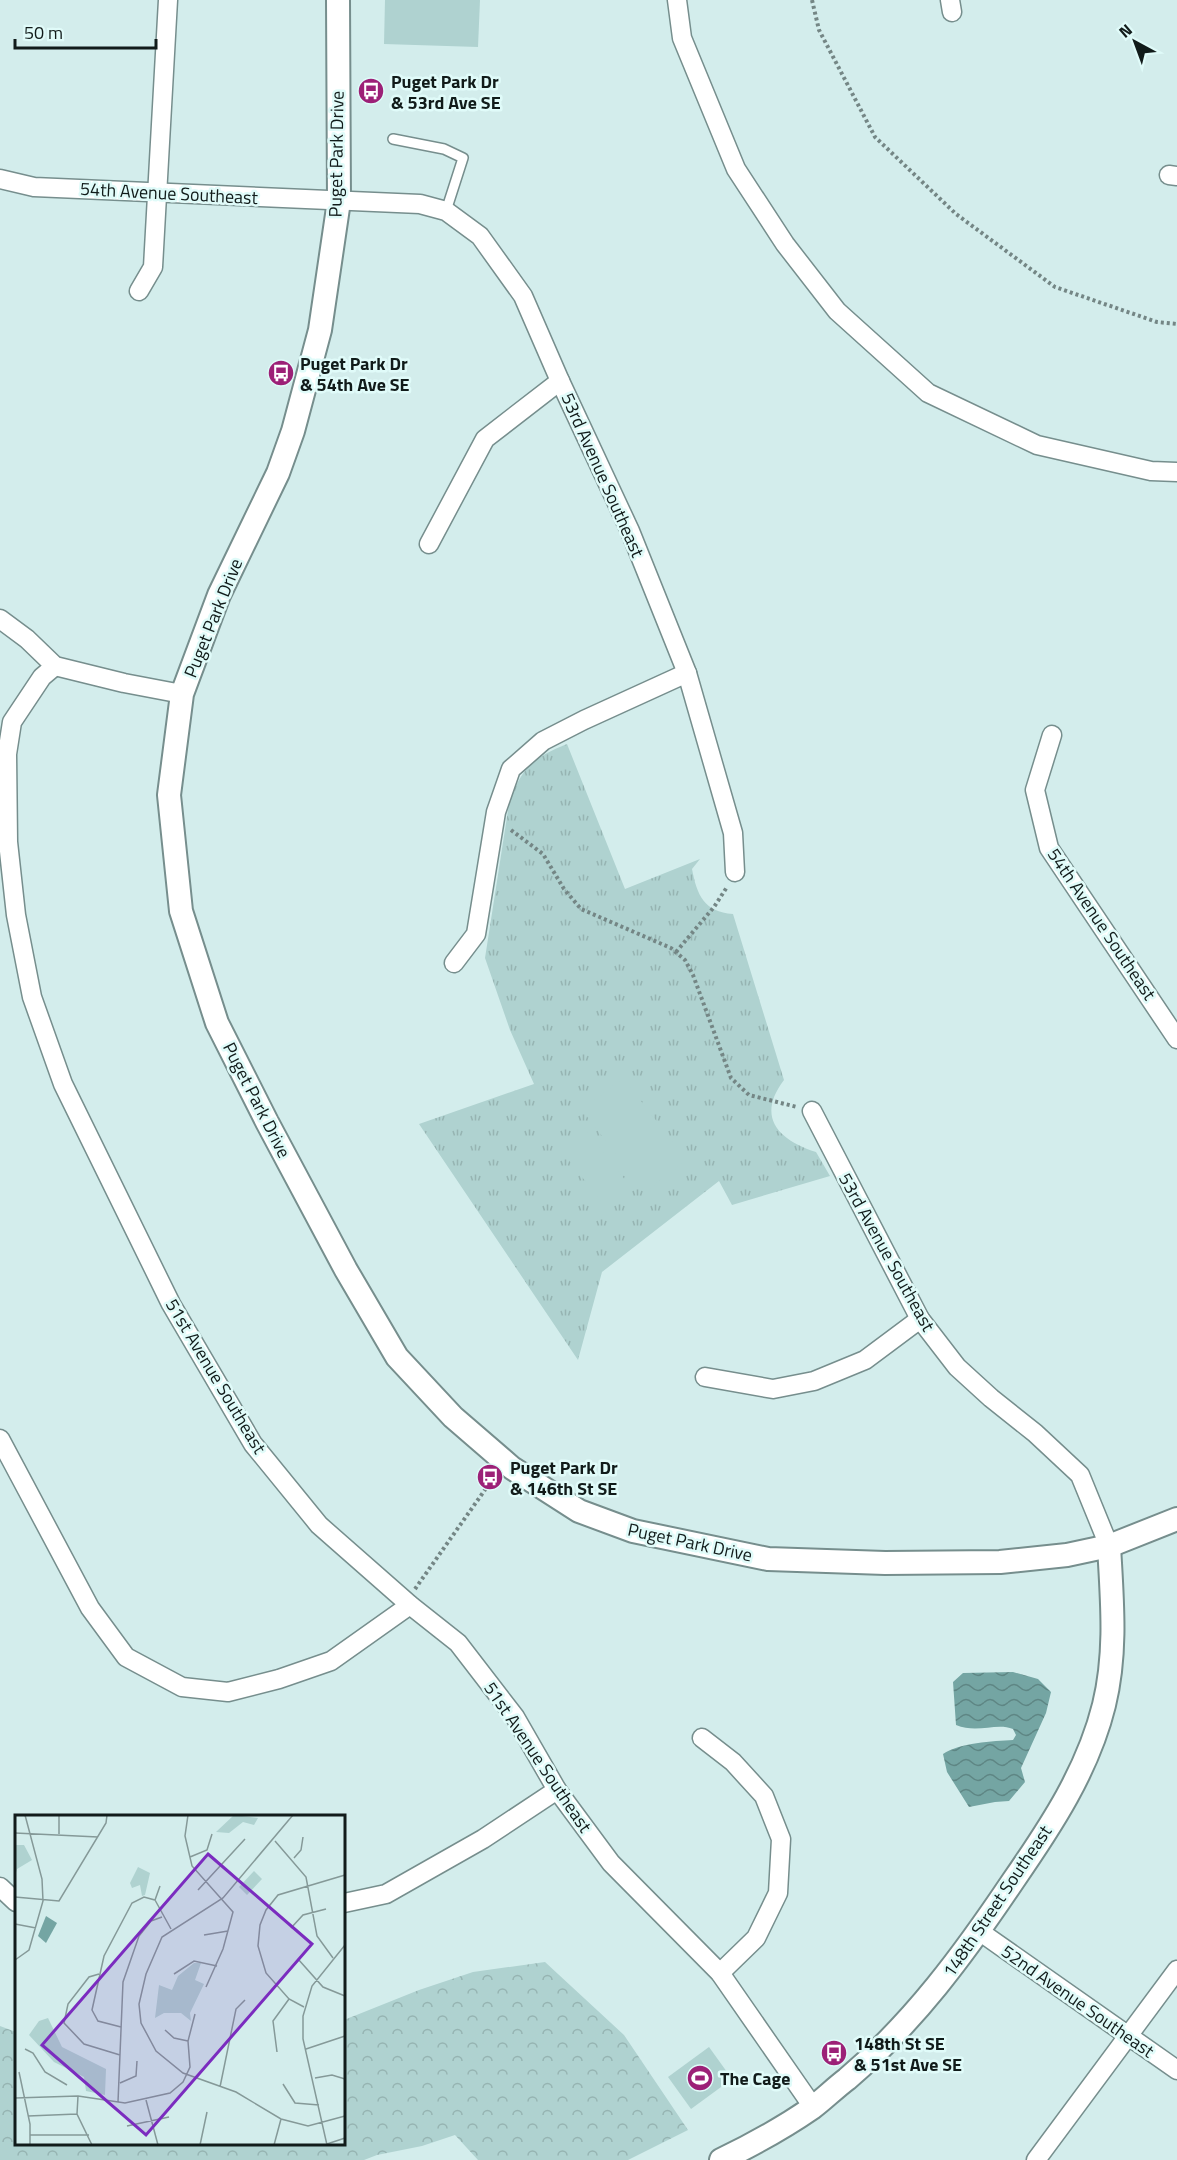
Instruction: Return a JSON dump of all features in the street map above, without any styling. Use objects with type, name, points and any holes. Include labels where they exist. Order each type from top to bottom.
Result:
[{"type":"street","points":[[139,291],[153,267],[168,0]]},
{"type":"street","name":"Puget Park Drive","points":[[338,0],[339,201],[320,330],[293,430],[278,473],[219,595],[182,694],[170,795],[182,911],[217,1023],[346,1269],[397,1357],[453,1418],[505,1462],[579,1511],[633,1531],[768,1559],[885,1563],[1000,1562],[1067,1555],[1108,1546],[1177,1519]]},
{"type":"street","points":[[677,0],[682,38],[736,169],[784,244],[837,311],[928,393],[1037,445],[1151,471],[1177,472]]},
{"type":"street","name":"54th Avenue Southeast","points":[[0,179],[34,187],[339,201]]},
{"type":"street","name":"53rd Avenue Southeast","points":[[339,201],[420,204],[446,211],[480,236],[523,296],[630,531],[687,673],[733,833],[735,872]]},
{"type":"street","points":[[429,544],[486,439],[560,381]]},
{"type":"street","points":[[0,619],[27,639],[55,666],[182,694]]},
{"type":"street","name":"51st Avenue Southeast","points":[[55,666],[42,677],[12,722],[7,754],[8,842],[15,915],[32,997],[63,1084],[171,1304],[253,1444],[319,1525],[408,1603],[458,1643],[515,1717],[557,1790],[610,1863],[720,1973],[813,2107]]},
{"type":"street","points":[[454,963],[476,934],[495,820],[511,769],[543,741],[687,673]]},
{"type":"street","name":"54th Avenue Southeast","points":[[1052,735],[1035,790],[1049,848],[1177,1039]]},
{"type":"street","name":"53rd Avenue Southeast","points":[[812,1111],[920,1319],[957,1367],[1035,1433],[1080,1475],[1108,1546]]},
{"type":"street","points":[[705,1377],[773,1389],[814,1381],[865,1360],[920,1319]]},
{"type":"street","points":[[0,1439],[90,1608],[126,1657],[182,1687],[228,1692],[279,1679],[331,1661],[408,1603]]},
{"type":"street","name":"148th Street Southeast","points":[[721,2160],[749,2146],[813,2107],[904,2026],[946,1977],[979,1931],[1069,1794],[1088,1756],[1104,1704],[1112,1654],[1113,1614],[1108,1546]]},
{"type":"street","points":[[702,1738],[733,1762],[764,1796],[781,1839],[778,1893],[756,1938],[720,1973]]},
{"type":"street","points":[[345,1903],[386,1894],[483,1839],[557,1790]]},
{"type":"street","points":[[0,1887],[15,1901]]},
{"type":"street","name":"52nd Avenue Southeast","points":[[979,1931],[1177,2070]]},
{"type":"street","points":[[1036,2160],[1177,1970]]},
{"type":"lane","points":[[393,138],[444,149],[464,158],[446,211]]},
{"type":"path","points":[[812,0],[819,30],[875,137],[956,214],[1055,287],[1157,321],[1177,324]]},
{"type":"path","points":[[495,820],[527,840],[543,854],[564,889],[581,909],[642,934],[676,952],[685,960],[693,975],[731,1078],[749,1095],[812,1111]]},
{"type":"path","points":[[676,952],[714,907],[735,872]]},
{"type":"path","points":[[408,1603],[505,1462]]},
{"type":"green space","points":[[385,0],[480,0],[478,47],[384,44]]},
{"type":"green space","points":[[567,744],[625,889],[700,859],[692,869],[696,887],[709,906],[723,913],[733,914],[784,1080],[772,1105],[775,1125],[791,1141],[816,1152],[830,1176],[732,1205],[719,1181],[602,1272],[578,1360],[419,1124],[534,1084],[510,1030],[485,958],[509,804],[518,781],[529,766],[545,754]]},
{"type":"green space","points":[[623,1078],[687,1160],[645,1192],[582,1110]]},
{"type":"green space","points":[[584,1128],[626,1181],[601,1201],[559,1148]]},
{"type":"green space","points":[[545,1962],[624,2035],[688,2130],[628,2160],[478,2160],[455,2135],[422,2146],[377,2155],[364,2160],[0,2160],[0,2026],[15,2032],[15,2145],[345,2145],[345,2020],[419,1990],[473,1972]]},
{"type":"green space","name":"The Cage","points":[[709,2047],[732,2079],[691,2109],[668,2077]]},
{"type":"water","points":[[1013,1672],[1038,1679],[1051,1692],[1046,1713],[1021,1768],[1025,1782],[1009,1801],[969,1807],[947,1772],[943,1754],[967,1745],[1013,1740],[1016,1735],[1013,1729],[1007,1727],[972,1728],[956,1725],[953,1682],[963,1673]]},
{"type":"place","name":"Puget Park Dr & 53rd Ave SE","points":[[371,91]]},
{"type":"place","name":"Puget Park Dr & 54th Ave SE","points":[[281,373]]},
{"type":"place","name":"Puget Park Dr & 146th St SE","points":[[490,1477]]},
{"type":"place","name":"148th St SE & 51st Ave SE","points":[[834,2053]]},
{"type":"place","name":"The Cage","points":[[700,2078]]}]
